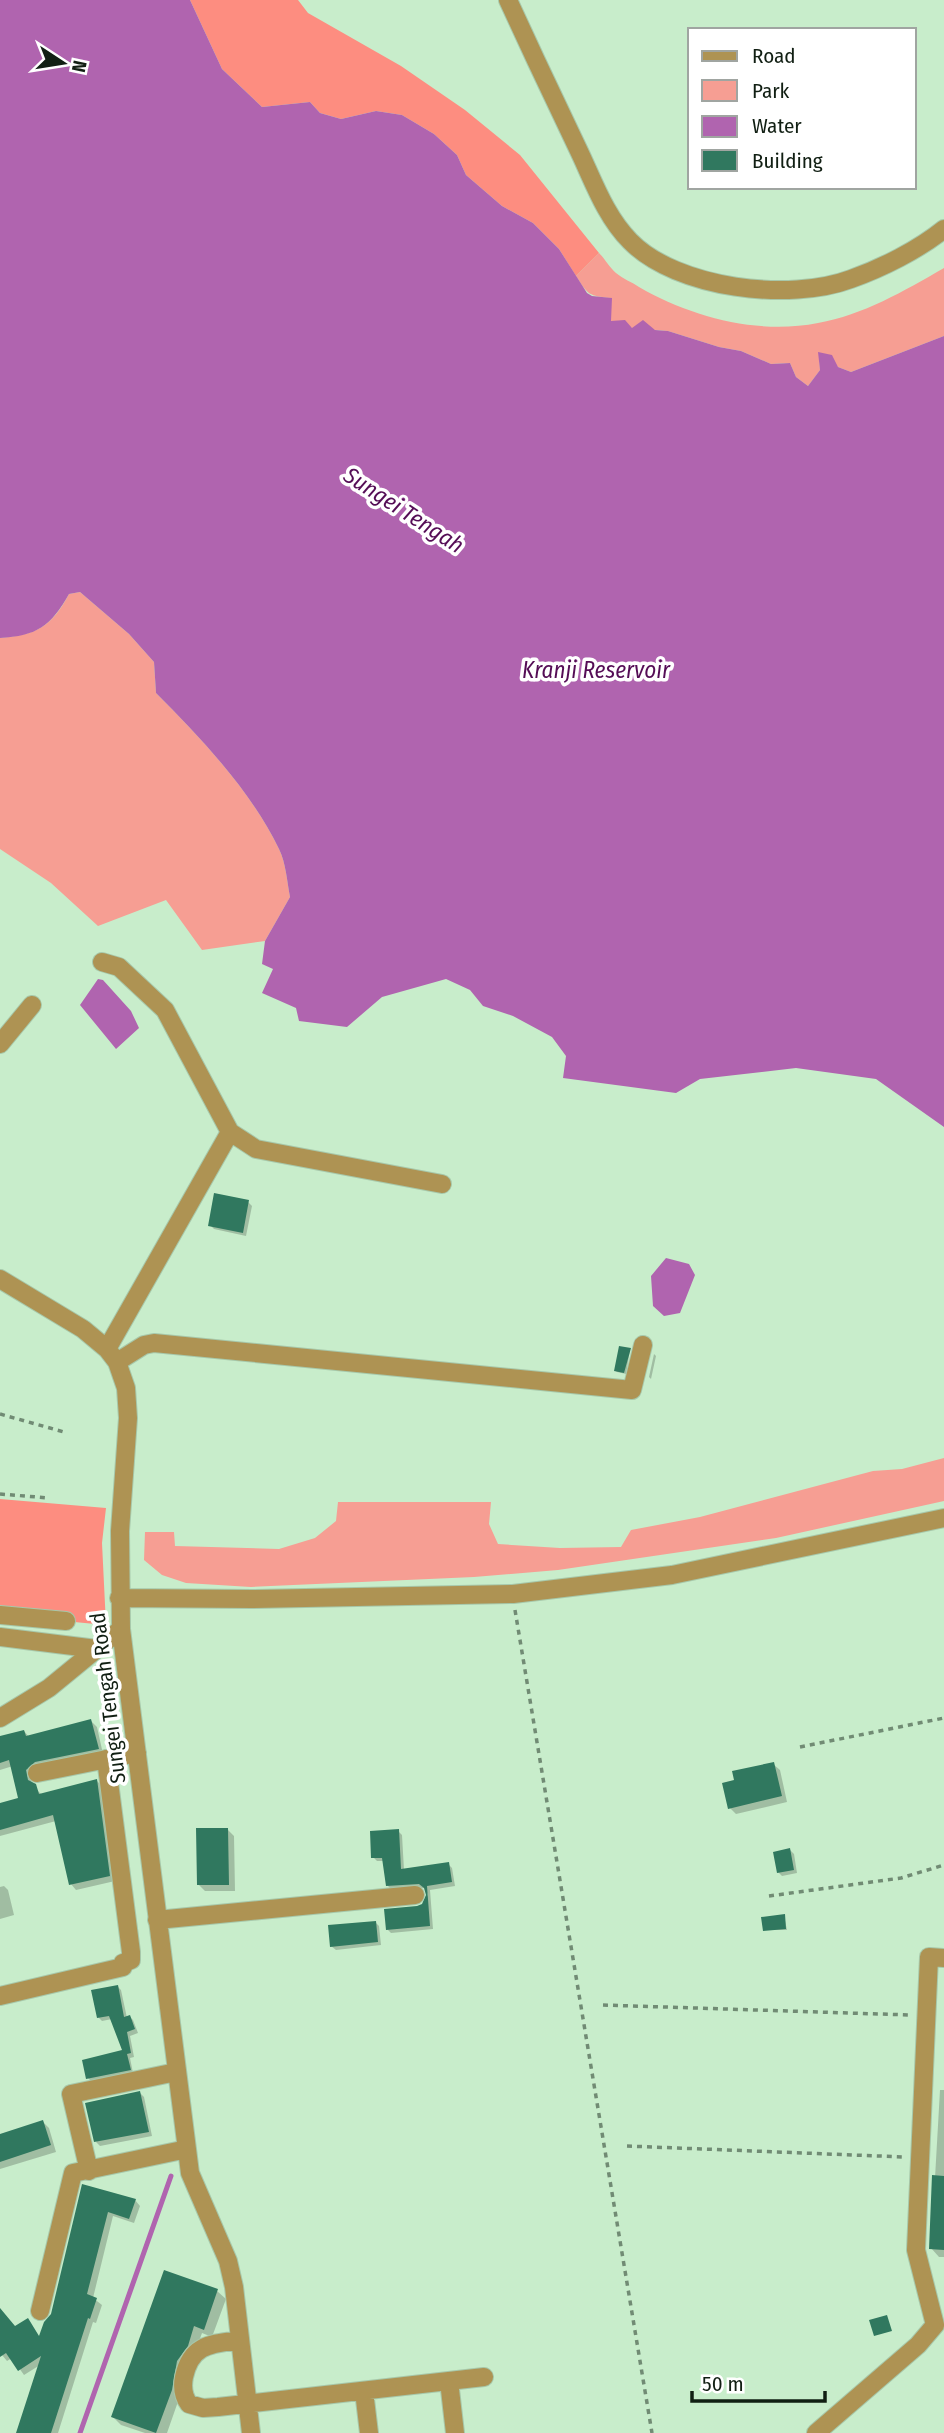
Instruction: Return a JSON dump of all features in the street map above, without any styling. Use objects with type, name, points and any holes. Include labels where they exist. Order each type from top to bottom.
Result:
[{"type":"street","points":[[508,0],[606,208],[630,241],[661,264],[698,279],[785,290],[850,280],[898,257],[944,229]]},
{"type":"street","points":[[102,962],[119,967],[165,1010],[230,1132],[256,1149],[442,1184]]},
{"type":"street","points":[[0,1044],[32,1005]]},
{"type":"street","points":[[112,1355],[230,1132]]},
{"type":"street","points":[[0,1279],[83,1329],[112,1355]]},
{"type":"street","points":[[112,1355],[154,1343],[632,1390],[643,1345]]},
{"type":"street","name":"Sungei Tengah Road","points":[[112,1355],[126,1388],[128,1418],[120,1531],[121,1629],[176,2072],[190,2172],[228,2260],[234,2287],[251,2433]]},
{"type":"street","points":[[119,1598],[253,1599],[513,1594],[672,1575],[944,1518]]},
{"type":"street","points":[[0,1615],[66,1621]]},
{"type":"street","points":[[0,1718],[49,1688],[121,1629]]},
{"type":"street","points":[[0,1637],[96,1649]]},
{"type":"street","points":[[37,1773],[137,1752]]},
{"type":"street","points":[[0,1996],[123,1967],[123,1963],[131,1960],[106,1759]]},
{"type":"street","points":[[157,1920],[415,1895]]},
{"type":"street","points":[[816,2433],[939,2324],[916,2250],[929,1957],[944,1958]]},
{"type":"street","points":[[89,2171],[71,2094],[176,2072]]},
{"type":"street","points":[[40,2311],[73,2173],[187,2150]]},
{"type":"street","points":[[240,2340],[208,2345],[194,2352],[183,2380],[183,2394],[188,2404],[195,2407],[247,2404],[484,2377]]},
{"type":"street","points":[[449,2381],[455,2433]]},
{"type":"street","points":[[364,2391],[369,2433]]},
{"type":"path","points":[[0,1413],[64,1432]]},
{"type":"path","points":[[0,1494],[49,1498]]},
{"type":"path","points":[[513,1594],[652,2433]]},
{"type":"path","points":[[800,1746],[944,1718]]},
{"type":"path","points":[[769,1896],[901,1878],[944,1866]]},
{"type":"path","points":[[603,2005],[926,2016]]},
{"type":"path","points":[[627,2146],[920,2158]]},
{"type":"green space","points":[[599,253],[622,277],[680,307],[726,321],[772,327],[818,323],[851,314],[944,268],[944,336],[851,372],[838,367],[819,353],[820,370],[808,386],[796,377],[790,363],[771,364],[741,351],[668,331],[632,328],[611,321],[611,298],[590,293],[576,276]]},
{"type":"green space","points":[[80,592],[129,634],[154,662],[156,693],[240,786],[268,827],[285,866],[290,897],[265,941],[202,950],[166,900],[98,926],[51,883],[0,849],[0,638],[24,634],[42,627],[56,614],[69,594]]},
{"type":"green space","points":[[944,1458],[944,1501],[776,1538],[558,1570],[474,1577],[251,1587],[186,1583],[162,1575],[144,1560],[145,1532],[174,1532],[175,1546],[279,1549],[315,1538],[336,1521],[338,1502],[491,1502],[489,1524],[498,1544],[560,1548],[621,1547],[631,1530],[700,1517],[873,1471],[902,1469]]},
{"type":"shaded area","points":[[190,0],[298,0],[308,13],[401,66],[465,110],[520,155],[599,253],[576,276],[559,249],[533,223],[502,206],[466,175],[457,155],[434,134],[402,115],[376,111],[341,119],[320,113],[310,102],[262,107],[222,69]]},
{"type":"shaded area","points":[[0,1499],[106,1508],[102,1543],[106,1625],[0,1615]]},
{"type":"water","name":"Kranji Reservoir","points":[[0,0],[190,0],[222,69],[262,107],[310,102],[320,113],[341,119],[376,111],[402,115],[434,134],[457,155],[466,175],[502,206],[533,223],[559,249],[587,293],[612,298],[611,321],[625,320],[632,328],[643,320],[655,330],[668,331],[741,351],[771,364],[790,363],[796,377],[808,386],[820,370],[818,352],[832,355],[838,367],[851,372],[944,336],[944,1127],[876,1079],[796,1068],[700,1079],[676,1093],[563,1078],[566,1056],[552,1037],[513,1016],[483,1006],[470,990],[446,979],[382,997],[347,1027],[299,1021],[296,1008],[262,993],[273,969],[262,964],[265,941],[290,897],[285,866],[268,827],[240,786],[156,693],[154,662],[129,634],[80,592],[69,594],[56,614],[42,627],[24,635],[0,638]]},
{"type":"water","points":[[98,979],[103,980],[131,1011],[139,1028],[116,1049],[80,1005]]},
{"type":"water","points":[[666,1258],[689,1264],[695,1275],[680,1313],[664,1316],[653,1306],[651,1276]]},
{"type":"building","points":[[214,1193],[249,1200],[243,1233],[208,1226]]},
{"type":"building","points":[[619,1346],[631,1348],[624,1373],[614,1371]]},
{"type":"building","points":[[91,1719],[99,1749],[35,1762],[26,1770],[28,1780],[36,1784],[39,1794],[97,1779],[110,1876],[69,1885],[53,1815],[0,1830],[0,1803],[18,1798],[9,1760],[0,1763],[0,1736],[24,1730],[26,1736]]},
{"type":"building","points":[[774,1762],[782,1796],[728,1809],[722,1783],[734,1780],[732,1771]]},
{"type":"building","points":[[196,1828],[228,1828],[229,1885],[197,1885]]},
{"type":"building","points":[[399,1829],[401,1869],[449,1862],[452,1882],[427,1886],[430,1926],[386,1930],[384,1909],[417,1906],[422,1904],[426,1895],[419,1884],[386,1886],[382,1858],[371,1858],[370,1831]]},
{"type":"building","points":[[790,1848],[794,1870],[777,1873],[773,1852]]},
{"type":"building","points":[[785,1914],[786,1929],[763,1931],[761,1917]]},
{"type":"building","points":[[376,1921],[378,1942],[330,1947],[328,1925]]},
{"type":"building","points":[[118,1985],[124,2017],[130,2015],[135,2029],[127,2032],[131,2053],[127,2054],[131,2070],[86,2079],[82,2060],[122,2050],[109,2016],[97,2018],[91,1990]]},
{"type":"building","points":[[140,2091],[149,2132],[94,2142],[85,2103]]},
{"type":"building","points":[[43,2120],[51,2145],[0,2162],[0,2134]]},
{"type":"building","points":[[932,2175],[944,2176],[944,2250],[929,2249]]},
{"type":"building","points":[[82,2184],[136,2199],[129,2219],[108,2212],[87,2294],[97,2298],[51,2433],[16,2433],[41,2356],[18,2371],[6,2353],[0,2357],[0,2308],[15,2326],[28,2318],[39,2336],[44,2322],[51,2314]]},
{"type":"building","points":[[164,2270],[218,2289],[204,2330],[194,2326],[188,2346],[177,2361],[172,2390],[156,2433],[111,2417]]},
{"type":"building","points":[[887,2315],[892,2331],[874,2336],[869,2320]]},
{"type":"waterway","points":[[80,2433],[171,2176]]},
{"type":"water label","name":"Sungei Tengah","points":[[404,510]]}]
